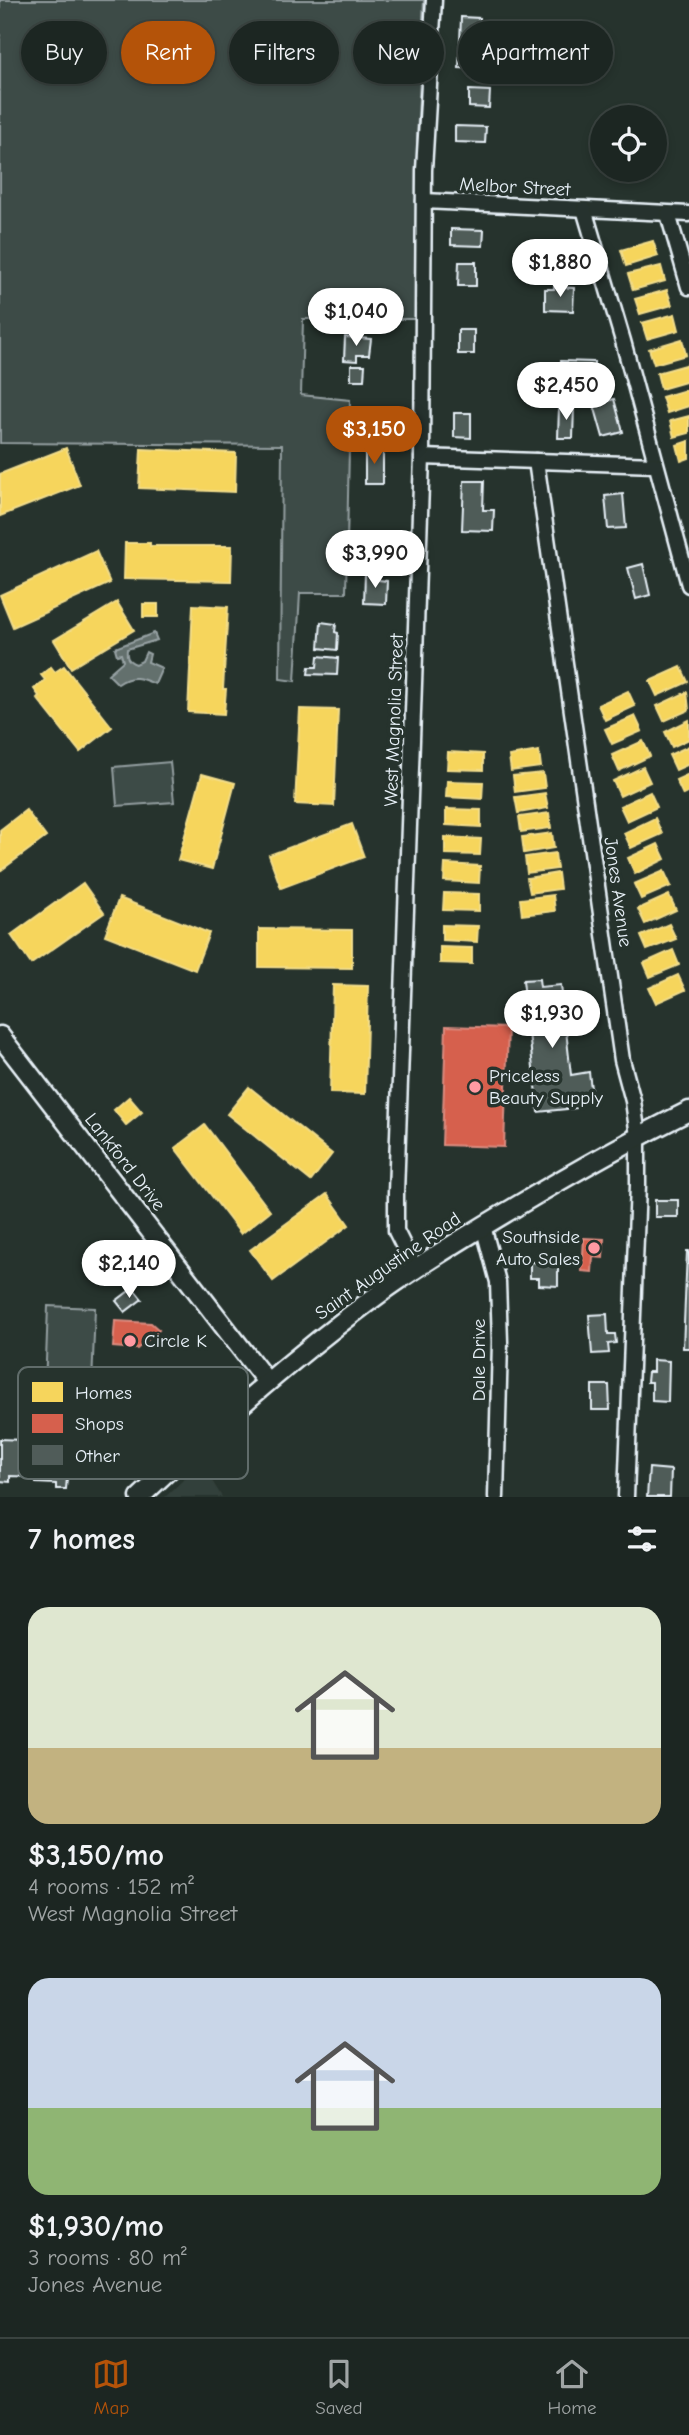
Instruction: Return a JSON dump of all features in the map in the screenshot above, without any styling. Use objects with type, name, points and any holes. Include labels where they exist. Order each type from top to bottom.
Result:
[{"type":"main road","name":"Lankford Drive","points":[[0,1035],[267,1382]]},
{"type":"main road","name":"Saint Augustine Road","points":[[248,1398],[340,1324],[415,1269],[638,1136],[689,1111]]},
{"type":"main road","name":"Saint Augustine Road","points":[[140,1497],[159,1479]]},
{"type":"street","name":"West Magnolia Street","points":[[415,1269],[396,1231],[396,1193],[422,457],[424,201],[434,0]]},
{"type":"street","name":"Melbor Street","points":[[424,201],[689,214]]},
{"type":"street","points":[[584,209],[689,585]]},
{"type":"street","points":[[668,214],[689,287]]},
{"type":"street","points":[[422,457],[656,465]]},
{"type":"street","name":"Jones Avenue","points":[[536,461],[622,1060],[638,1136],[626,1497]]},
{"type":"street","name":"Dale Drive","points":[[483,1226],[498,1282],[500,1342],[496,1497]]},
{"type":"shaded area","points":[[0,0],[424,0],[423,21],[353,21],[353,84],[420,84],[416,319],[303,319],[301,395],[350,400],[346,593],[300,593],[295,681],[280,679],[282,445],[0,443]]},
{"type":"shaded area","points":[[154,633],[157,640],[127,649],[127,652],[128,659],[136,664],[142,661],[146,652],[150,654],[148,662],[162,668],[155,684],[136,678],[118,684],[108,674],[123,661],[115,648]]},
{"type":"shaded area","points":[[170,762],[174,802],[117,806],[114,767]]},
{"type":"shaded area","points":[[48,1306],[95,1308],[93,1367],[46,1367]]},
{"type":"shaded area","points":[[184,1479],[211,1479],[222,1497],[165,1497]]},
{"type":"building: Homes","points":[[653,241],[658,256],[626,266],[621,250]]},
{"type":"building: Homes","points":[[661,266],[665,281],[633,290],[628,274]]},
{"type":"building: Homes","points":[[667,290],[672,305],[640,314],[635,299]]},
{"type":"building: Homes","points":[[675,314],[679,330],[647,339],[642,323]]},
{"type":"building: Homes","points":[[682,339],[686,355],[654,364],[649,349]]},
{"type":"building: Homes","points":[[689,364],[689,381],[661,389],[657,373]]},
{"type":"building: Homes","points":[[689,389],[689,406],[667,413],[662,397]]},
{"type":"building: Homes","points":[[689,416],[689,433],[674,437],[670,421]]},
{"type":"building: Homes","points":[[689,441],[689,458],[681,461],[677,445]]},
{"type":"building: Homes","points":[[66,448],[80,485],[0,516],[0,474]]},
{"type":"building: Homes","points":[[141,449],[236,453],[235,492],[139,488]]},
{"type":"building: Homes","points":[[125,543],[150,543],[150,546],[232,546],[231,581],[124,579]]},
{"type":"building: Homes","points":[[96,551],[110,583],[13,627],[0,595]]},
{"type":"building: Homes","points":[[117,602],[134,630],[71,668],[54,640]]},
{"type":"building: Homes","points":[[143,604],[158,604],[158,617],[143,617]]},
{"type":"building: Homes","points":[[193,605],[228,607],[224,714],[188,712]]},
{"type":"building: Homes","points":[[64,666],[112,727],[80,752],[37,698],[39,696],[34,689],[45,680],[41,675],[51,667],[55,672]]},
{"type":"building: Homes","points":[[681,667],[688,682],[657,696],[650,681]]},
{"type":"building: Homes","points":[[628,691],[635,706],[605,720],[598,705]]},
{"type":"building: Homes","points":[[687,692],[689,710],[664,721],[657,706]]},
{"type":"building: Homes","points":[[300,709],[338,710],[334,806],[295,804]]},
{"type":"building: Homes","points":[[635,716],[642,731],[612,744],[605,729]]},
{"type":"building: Homes","points":[[689,720],[689,739],[672,747],[665,732]]},
{"type":"building: Homes","points":[[643,741],[650,756],[619,771],[612,755]]},
{"type":"building: Homes","points":[[689,746],[689,764],[676,770],[669,755]]},
{"type":"building: Homes","points":[[539,751],[541,767],[511,771],[509,756]]},
{"type":"building: Homes","points":[[448,752],[483,754],[483,770],[447,769]]},
{"type":"building: Homes","points":[[643,767],[650,782],[620,796],[613,781]]},
{"type":"building: Homes","points":[[543,773],[545,788],[515,792],[513,776]]},
{"type":"building: Homes","points":[[202,774],[235,783],[212,869],[178,860]]},
{"type":"building: Homes","points":[[689,774],[689,792],[683,795],[676,780]]},
{"type":"building: Homes","points":[[447,781],[483,782],[482,799],[446,797]]},
{"type":"building: Homes","points":[[650,792],[657,807],[627,821],[620,806]]},
{"type":"building: Homes","points":[[545,793],[548,808],[518,813],[515,797]]},
{"type":"building: Homes","points":[[446,809],[481,810],[481,827],[446,825]]},
{"type":"building: Homes","points":[[26,810],[46,837],[0,871],[0,830]]},
{"type":"building: Homes","points":[[549,813],[551,828],[521,832],[519,817]]},
{"type":"building: Homes","points":[[655,818],[662,834],[631,848],[624,833]]},
{"type":"building: Homes","points":[[352,824],[364,857],[281,888],[269,855]]},
{"type":"building: Homes","points":[[552,833],[554,848],[524,853],[522,837]]},
{"type":"building: Homes","points":[[445,837],[481,839],[480,855],[445,854]]},
{"type":"building: Homes","points":[[658,844],[665,859],[635,874],[628,858]]},
{"type":"building: Homes","points":[[555,853],[557,869],[527,873],[525,857]]},
{"type":"building: Homes","points":[[445,864],[480,866],[479,883],[444,881]]},
{"type":"building: Homes","points":[[664,871],[671,886],[641,899],[634,884]]},
{"type":"building: Homes","points":[[558,873],[560,889],[530,893],[527,878]]},
{"type":"building: Homes","points":[[83,883],[104,913],[31,964],[11,935]]},
{"type":"building: Homes","points":[[444,893],[479,894],[479,911],[443,910]]},
{"type":"building: Homes","points":[[553,895],[555,911],[522,915],[520,899]]},
{"type":"building: Homes","points":[[669,895],[676,910],[645,924],[638,909]]},
{"type":"building: Homes","points":[[119,898],[209,933],[195,970],[105,935]]},
{"type":"building: Homes","points":[[669,924],[676,939],[647,950],[641,936]]},
{"type":"building: Homes","points":[[442,925],[478,926],[477,942],[442,940]]},
{"type":"building: Homes","points":[[259,929],[352,930],[352,968],[259,967]]},
{"type":"building: Homes","points":[[440,947],[472,948],[472,964],[440,963]]},
{"type":"building: Homes","points":[[673,950],[679,965],[650,977],[644,963]]},
{"type":"building: Homes","points":[[678,975],[685,990],[656,1003],[649,988]]},
{"type":"building: Homes","points":[[333,985],[368,986],[365,1094],[330,1093]]},
{"type":"building: Homes","points":[[249,1087],[332,1154],[311,1181],[227,1114]]},
{"type":"building: Homes","points":[[129,1097],[142,1112],[126,1125],[114,1110]]},
{"type":"building: Homes","points":[[205,1125],[270,1211],[241,1234],[175,1148]]},
{"type":"building: Homes","points":[[327,1194],[349,1225],[273,1281],[250,1250]]},
{"type":"building: Shops","name":"Priceless Beauty Supply","points":[[446,1026],[508,1028],[504,1147],[442,1145]]},
{"type":"building: Shops","name":"Southside Auto Sales","points":[[584,1238],[604,1239],[603,1258],[593,1257],[592,1272],[582,1271]]},
{"type":"building: Shops","name":"Circle K","points":[[115,1321],[151,1323],[159,1330],[137,1349],[113,1347]]},
{"type":"building: Other","points":[[461,17],[480,18],[480,21],[461,21]]},
{"type":"building: Other","points":[[469,90],[490,91],[489,108],[469,107]]},
{"type":"building: Other","points":[[455,126],[486,127],[485,143],[455,142]]},
{"type":"building: Other","points":[[451,229],[484,230],[483,246],[451,245]]},
{"type":"building: Other","points":[[459,262],[476,262],[476,286],[458,286]]},
{"type":"building: Other","points":[[574,288],[573,311],[545,310],[545,289]]},
{"type":"building: Other","points":[[458,330],[474,330],[474,354],[458,354]]},
{"type":"building: Other","points":[[345,337],[371,339],[369,355],[357,355],[357,361],[344,360]]},
{"type":"building: Other","points":[[561,361],[594,362],[594,376],[560,375]]},
{"type":"building: Other","points":[[351,365],[365,365],[364,380],[351,380]]},
{"type":"building: Other","points":[[614,399],[623,432],[603,437],[594,405]]},
{"type":"building: Other","points":[[559,406],[574,406],[573,438],[558,438]]},
{"type":"building: Other","points":[[454,413],[471,413],[471,438],[454,437]]},
{"type":"building: Other","points":[[365,449],[383,449],[383,484],[365,484]]},
{"type":"building: Other","points":[[464,481],[484,481],[483,510],[494,510],[493,531],[462,530]]},
{"type":"building: Other","points":[[623,494],[626,528],[608,529],[605,496]]},
{"type":"building: Other","points":[[643,564],[650,595],[636,599],[628,568]]},
{"type":"building: Other","points":[[365,574],[379,574],[379,580],[387,581],[386,604],[364,603]]},
{"type":"building: Other","points":[[321,622],[336,624],[337,650],[319,648]]},
{"type":"building: Other","points":[[318,656],[338,658],[337,675],[308,674],[309,667],[317,667]]},
{"type":"building: Other","points":[[539,979],[540,987],[561,985],[571,1075],[589,1072],[592,1097],[575,1099],[576,1108],[538,1112],[523,980]]},
{"type":"building: Other","points":[[655,1200],[678,1200],[678,1217],[655,1217]]},
{"type":"building: Other","points":[[687,1251],[689,1348],[683,1348]]},
{"type":"building: Other","points":[[530,1262],[558,1263],[558,1286],[539,1285],[539,1278],[530,1278]]},
{"type":"building: Other","points":[[133,1288],[142,1299],[125,1312],[116,1301]]},
{"type":"building: Other","points":[[607,1314],[608,1334],[615,1334],[616,1343],[608,1344],[609,1353],[592,1354],[589,1315]]},
{"type":"building: Other","points":[[653,1360],[669,1361],[668,1402],[652,1401],[652,1382],[647,1382],[648,1372],[653,1372]]},
{"type":"building: Other","points":[[592,1385],[609,1385],[610,1410],[592,1410]]},
{"type":"building: Other","points":[[0,1439],[18,1440],[18,1476],[10,1476],[10,1482],[0,1481]]},
{"type":"building: Other","points":[[649,1468],[671,1470],[670,1497],[647,1497]]},
{"type":"building: Other","points":[[36,1479],[67,1479],[66,1489],[56,1489],[56,1484],[36,1483]]},
{"type":"place","name":"Priceless Beauty Supply","points":[[475,1087]]},
{"type":"place","name":"Southside Auto Sales","points":[[594,1248]]},
{"type":"place","name":"Circle K","points":[[130,1341]]}]
